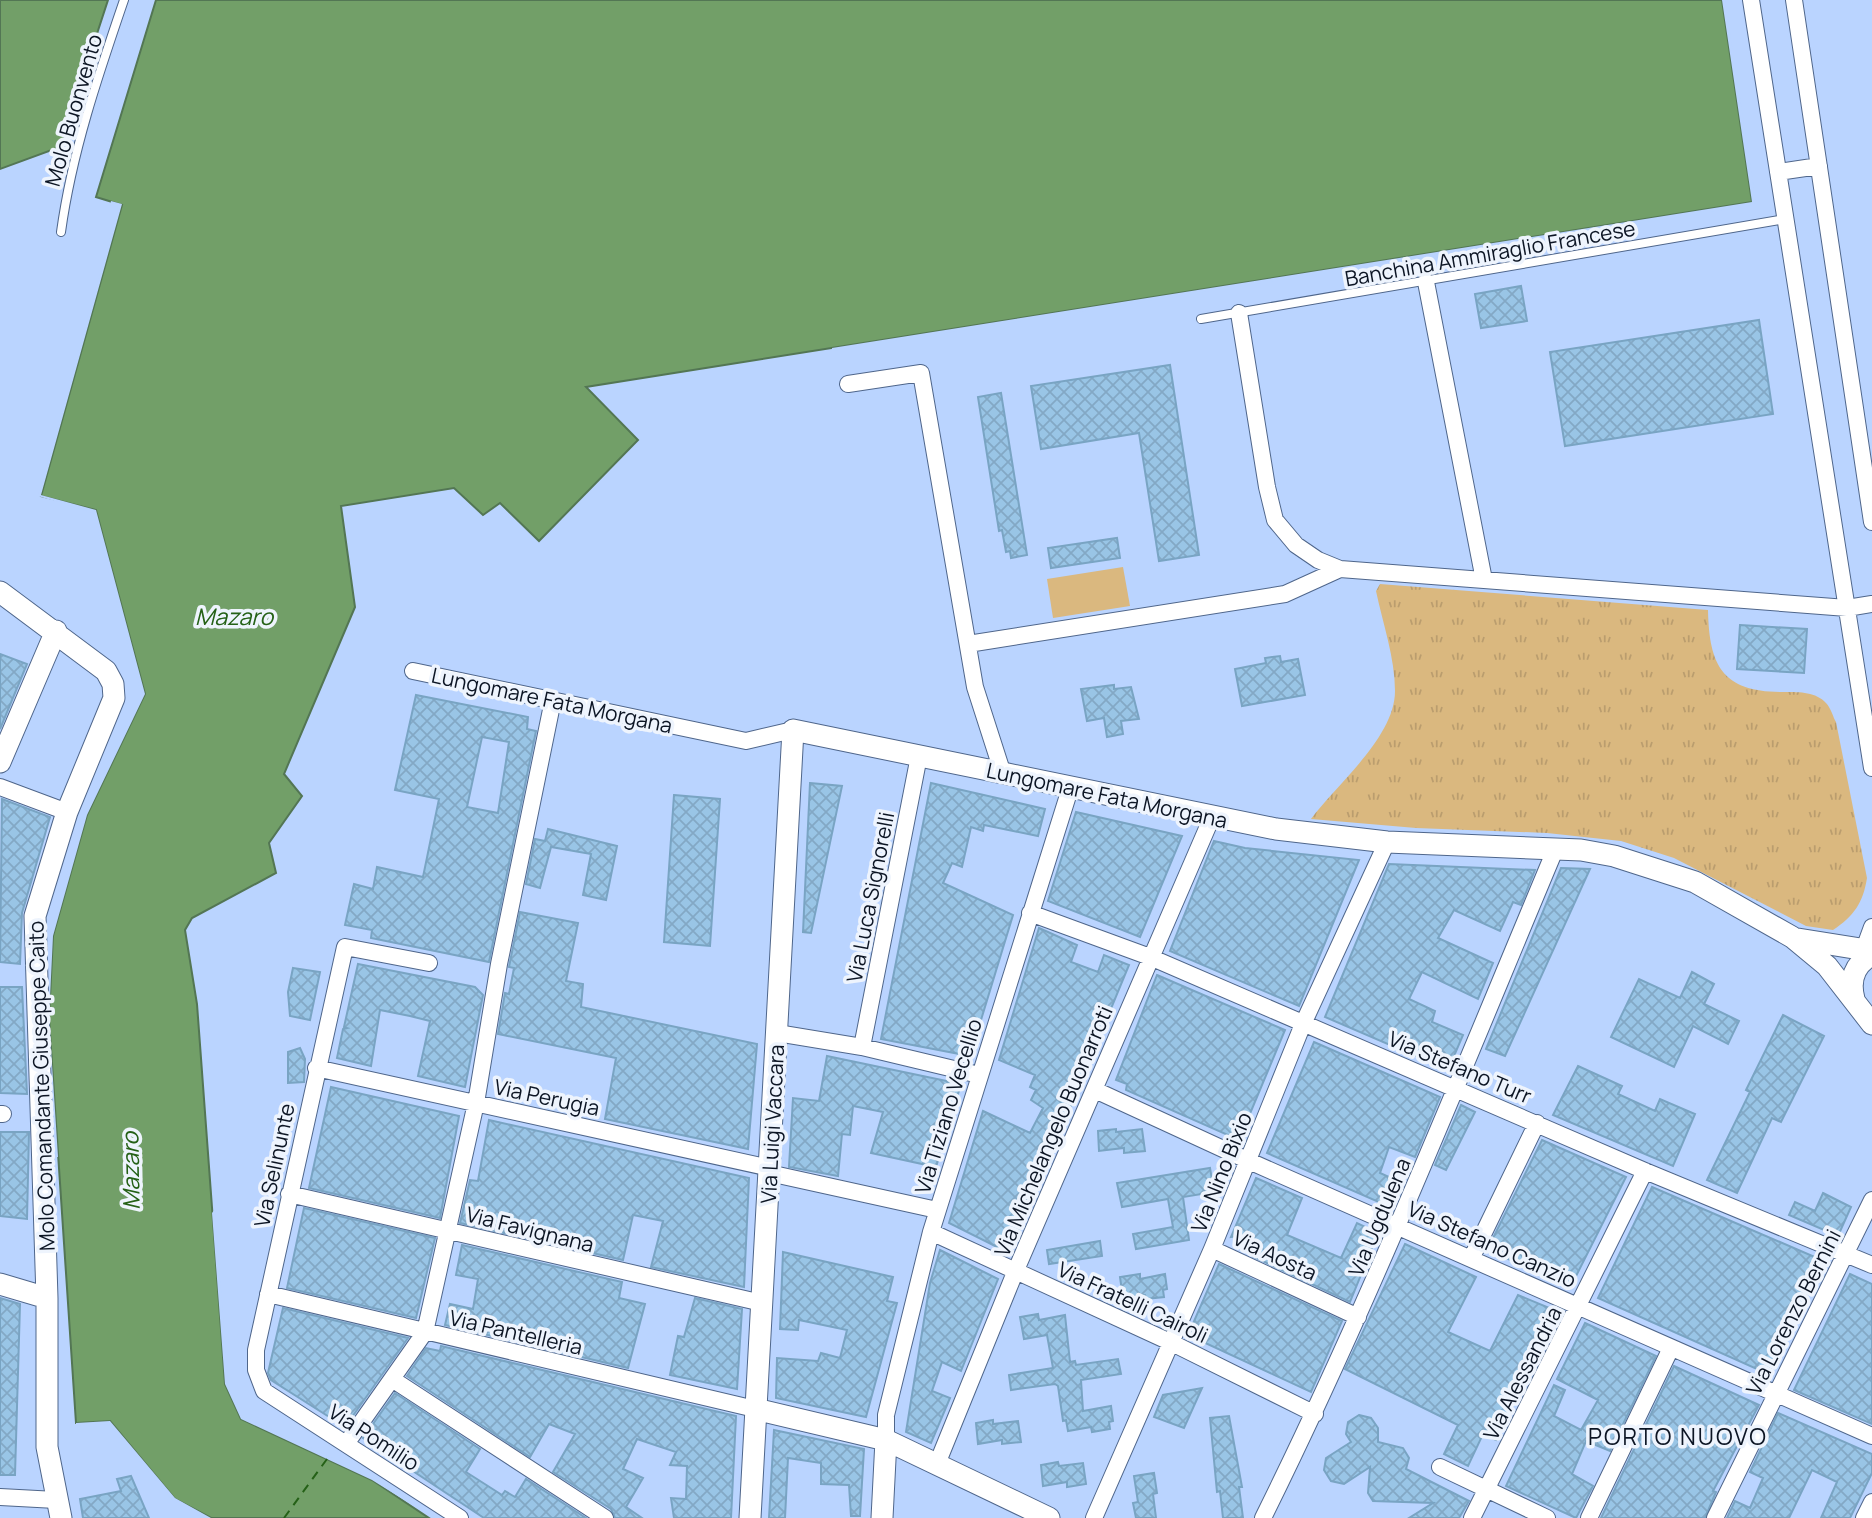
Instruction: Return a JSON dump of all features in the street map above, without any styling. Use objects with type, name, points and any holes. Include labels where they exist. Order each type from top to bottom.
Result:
[{"type":"main road","points":[[0,592],[56,631],[0,762]]},
{"type":"main road","name":"Molo Comandante Giuseppe Caito","points":[[56,631],[106,671],[113,684],[114,698],[67,812],[35,916],[47,1298],[47,1447],[58,1509]]},
{"type":"main road","name":"Lungomare Fata Morgana","points":[[793,730],[1070,789],[1276,829],[1387,842],[1555,850],[1614,856],[1695,882],[1792,937]]},
{"type":"main road","name":"Via Luigi Vaccara","points":[[750,1518],[793,730]]},
{"type":"main road","points":[[1792,937],[1866,956],[1851,988],[1864,1012]]},
{"type":"main road","points":[[1792,937],[1827,966],[1864,1012]]},
{"type":"main road","points":[[0,1284],[47,1298]]},
{"type":"main road","points":[[755,1409],[886,1440],[1049,1518]]},
{"type":"main road","points":[[882,1518],[886,1440]]},
{"type":"street","points":[[1751,0],[1872,768]]},
{"type":"street","points":[[1794,0],[1872,522]]},
{"type":"street","points":[[1778,172],[1819,166]]},
{"type":"street","points":[[1426,282],[1483,580]]},
{"type":"street","points":[[1239,313],[1267,488],[1276,520],[1296,545],[1318,560],[1340,569],[1847,608],[1872,604]]},
{"type":"street","points":[[848,384],[921,373],[975,687],[1003,774]]},
{"type":"street","points":[[968,644],[1285,594],[1340,569]]},
{"type":"street","name":"Lungomare Fata Morgana","points":[[413,671],[746,741],[793,730]]},
{"type":"street","points":[[346,1444],[425,1332],[476,1103],[499,964],[553,700]]},
{"type":"street","name":"Via Luca Signorelli","points":[[862,1047],[919,756]]},
{"type":"street","points":[[0,787],[67,812]]},
{"type":"street","name":"Via Tiziano Vecellio","points":[[886,1440],[886,1415],[937,1210],[1070,789]]},
{"type":"street","name":"Via Michelangelo Buonarroti","points":[[937,1464],[1016,1270],[1212,817]]},
{"type":"street","name":"Via Nino Bixio","points":[[1094,1518],[1212,1249],[1304,1024],[1387,842]]},
{"type":"street","name":"Via Ugdulena","points":[[1263,1518],[1315,1414],[1399,1226],[1555,850]]},
{"type":"street","name":"Via Stefano Turr","points":[[1030,913],[1150,957],[1645,1171],[1872,1265]]},
{"type":"street","points":[[1866,956],[1872,927]]},
{"type":"street","name":"Via Selinunte","points":[[264,1391],[256,1370],[256,1350],[316,1068],[345,947],[429,963]]},
{"type":"street","points":[[777,1034],[862,1047],[979,1075]]},
{"type":"street","name":"Via Perugia","points":[[316,1068],[937,1210]]},
{"type":"street","name":"Via Stefano Canzio","points":[[1095,1090],[1249,1161],[1472,1257],[1773,1395],[1872,1436]]},
{"type":"street","points":[[1472,1257],[1537,1123]]},
{"type":"street","name":"Via Alessandria","points":[[1472,1518],[1645,1171]]},
{"type":"street","name":"Via Favignana","points":[[289,1194],[762,1303]]},
{"type":"street","name":"Via Lorenzo Bernini","points":[[1714,1518],[1872,1200]]},
{"type":"street","name":"Via Fratelli Cairoli","points":[[931,1232],[1170,1342],[1315,1414]]},
{"type":"street","name":"Via Aosta","points":[[1212,1249],[1359,1317]]},
{"type":"street","name":"Via Pantelleria","points":[[268,1294],[409,1325],[425,1332],[755,1409]]},
{"type":"street","points":[[1589,1518],[1671,1348]]},
{"type":"street","points":[[392,1379],[605,1518]]},
{"type":"street","name":"Via Pomilio","points":[[264,1391],[460,1518]]},
{"type":"street","points":[[1440,1467],[1547,1518]]},
{"type":"street","points":[[0,1497],[58,1509]]},
{"type":"street","points":[[1864,1518],[1872,1502]]},
{"type":"lane","name":"Molo Buonvento","points":[[61,232],[68,186],[101,69],[124,0]]},
{"type":"lane","name":"Banchina Ammiraglio Francese","points":[[1201,319],[1785,219]]},
{"type":"green space","points":[[1123,567],[1130,606],[1053,618],[1047,579]]},
{"type":"green space","points":[[1380,584],[1708,610],[1709,630],[1717,662],[1734,682],[1765,691],[1813,695],[1822,699],[1831,710],[1836,722],[1867,878],[1856,908],[1833,930],[1806,926],[1674,858],[1621,841],[1547,833],[1416,828],[1311,819],[1363,759],[1386,725],[1392,708],[1394,679],[1376,591]]},
{"type":"water","points":[[0,0],[108,0],[60,147],[0,169]]},
{"type":"water","name":"Mazaro","points":[[156,0],[1722,0],[1752,202],[586,387],[638,440],[539,541],[500,503],[483,515],[454,488],[341,506],[355,607],[284,774],[302,796],[269,843],[276,873],[192,918],[185,930],[197,1004],[225,1384],[241,1419],[372,1480],[429,1518],[211,1518],[175,1499],[110,1421],[76,1423],[49,1018],[53,936],[87,815],[145,694],[96,510],[41,496],[122,205],[96,197]]},
{"type":"pier","points":[[1722,0],[1725,0],[1756,202],[1754,205],[832,351],[832,348],[1752,202]]},
{"type":"pier","points":[[111,201],[122,204],[41,495],[96,510],[145,694],[87,815],[53,936],[49,1018],[58,1157],[55,1157],[46,1018],[50,935],[84,814],[141,693],[93,513],[38,496],[118,207],[110,205]]},
{"type":"pier","points":[[215,1209],[228,1384],[244,1416],[373,1477],[433,1518],[372,1480],[241,1419],[225,1384],[212,1213]]},
{"type":"pier","points":[[110,1421],[175,1498],[211,1518],[204,1518],[173,1501],[109,1424],[76,1426],[76,1423]]},
{"type":"building","points":[[1521,286],[1527,321],[1481,328],[1475,294]]},
{"type":"building","points":[[1759,320],[1773,414],[1565,446],[1550,352]]},
{"type":"building","points":[[1170,365],[1199,555],[1159,561],[1139,433],[1041,449],[1031,386]]},
{"type":"building","points":[[1001,393],[1027,555],[1011,558],[1010,551],[1006,552],[1002,530],[999,531],[978,397]]},
{"type":"building","points":[[1117,538],[1120,558],[1051,568],[1048,548]]},
{"type":"building","points":[[1740,625],[1807,629],[1804,673],[1737,669]]},
{"type":"building","points":[[0,654],[27,664],[0,729]]},
{"type":"building","points":[[1280,656],[1281,662],[1298,659],[1305,695],[1242,706],[1235,669],[1266,663],[1265,658]]},
{"type":"building","points":[[1114,685],[1114,689],[1131,687],[1139,719],[1121,721],[1123,734],[1107,737],[1104,718],[1087,721],[1081,689]]},
{"type":"building","points":[[416,695],[528,717],[527,729],[536,731],[489,962],[371,938],[372,930],[345,925],[354,884],[373,889],[377,867],[423,877],[439,799],[395,790]],"holes":[[[482,737],[509,742],[498,813],[467,807]]]},
{"type":"building","points":[[810,783],[842,786],[811,933],[803,932]]},
{"type":"building","points":[[931,783],[1045,809],[1038,836],[984,825],[983,831],[971,827],[962,867],[952,863],[943,883],[1013,915],[970,1056],[881,1039]]},
{"type":"building","points":[[674,795],[720,799],[710,946],[664,942]]},
{"type":"building","points":[[2,799],[50,817],[22,913],[20,964],[0,962]]},
{"type":"building","points":[[1076,812],[1182,836],[1140,937],[1048,901]]},
{"type":"building","points":[[548,829],[617,846],[606,900],[583,895],[591,854],[551,847],[540,888],[526,884],[535,839],[545,841]]},
{"type":"building","points":[[1214,841],[1245,848],[1359,860],[1299,1006],[1170,951]]},
{"type":"building","points":[[1389,864],[1535,870],[1521,905],[1513,902],[1500,931],[1454,910],[1438,938],[1493,963],[1478,999],[1422,972],[1409,999],[1435,1011],[1432,1022],[1463,1035],[1448,1070],[1325,1017]]},
{"type":"building","points":[[1561,868],[1590,869],[1505,1056],[1486,1049]]},
{"type":"building","points":[[520,912],[578,923],[566,981],[583,984],[581,1007],[757,1044],[748,1149],[605,1119],[616,1058],[498,1034],[505,993],[509,994],[514,968],[509,967]]},
{"type":"building","points":[[1039,928],[1077,945],[1071,962],[1098,972],[1104,955],[1129,965],[1011,1251],[1005,1251],[949,1223],[983,1111],[1030,1133],[1043,1108],[1031,1100],[1036,1090],[1030,1087],[1035,1075],[999,1060]]},
{"type":"building","points":[[358,964],[475,987],[483,995],[465,1087],[418,1076],[430,1021],[410,1016],[380,1010],[371,1066],[337,1058],[343,1029],[347,1028],[344,1027]]},
{"type":"building","points":[[293,968],[320,972],[310,1020],[290,1016],[288,992]]},
{"type":"building","points":[[1692,972],[1714,984],[1704,1004],[1739,1021],[1728,1044],[1693,1026],[1674,1067],[1611,1037],[1639,979],[1680,998]]},
{"type":"building","points":[[1157,975],[1285,1030],[1239,1140],[1126,1090],[1127,1084],[1116,1080]]},
{"type":"building","points":[[0,987],[22,987],[27,1094],[0,1093]]},
{"type":"building","points":[[1783,1015],[1824,1036],[1781,1122],[1772,1118],[1737,1193],[1707,1180],[1750,1092],[1746,1090]]},
{"type":"building","points":[[1314,1042],[1440,1097],[1415,1157],[1389,1147],[1380,1173],[1400,1182],[1390,1207],[1267,1153]]},
{"type":"building","points":[[300,1048],[305,1059],[304,1082],[288,1083],[288,1052]]},
{"type":"building","points":[[827,1056],[961,1084],[936,1167],[871,1153],[883,1112],[853,1106],[850,1135],[842,1134],[838,1176],[789,1167],[793,1098],[819,1101]]},
{"type":"building","points":[[1578,1066],[1622,1086],[1618,1094],[1655,1111],[1660,1099],[1695,1114],[1673,1166],[1553,1115]]},
{"type":"building","points":[[331,1087],[459,1116],[440,1218],[309,1188]]},
{"type":"building","points":[[1461,1105],[1475,1112],[1446,1170],[1435,1165]]},
{"type":"building","points":[[489,1120],[749,1178],[744,1287],[651,1267],[663,1221],[633,1215],[623,1260],[460,1223],[470,1180],[478,1181]]},
{"type":"building","points":[[1116,1129],[1116,1132],[1142,1129],[1145,1151],[1124,1153],[1124,1148],[1099,1151],[1098,1131]]},
{"type":"building","points":[[0,1132],[29,1132],[27,1219],[0,1216]]},
{"type":"building","points":[[1542,1140],[1626,1177],[1571,1286],[1487,1250]]},
{"type":"building","points":[[1210,1168],[1214,1192],[1183,1197],[1189,1240],[1136,1249],[1133,1234],[1173,1227],[1168,1199],[1122,1207],[1117,1183]]},
{"type":"building","points":[[1256,1178],[1302,1198],[1287,1235],[1341,1258],[1357,1223],[1378,1233],[1350,1302],[1252,1256],[1255,1256],[1251,1234],[1231,1237]]},
{"type":"building","points":[[1652,1187],[1824,1261],[1768,1374],[1598,1298]]},
{"type":"building","points":[[1823,1193],[1851,1207],[1838,1236],[1789,1215],[1795,1202],[1815,1211]]},
{"type":"building","points":[[304,1208],[435,1238],[416,1318],[287,1288]]},
{"type":"building","points":[[1100,1241],[1102,1256],[1049,1264],[1047,1250]]},
{"type":"building","points":[[1405,1244],[1476,1277],[1448,1332],[1490,1351],[1518,1295],[1559,1312],[1496,1440],[1483,1434],[1468,1466],[1444,1454],[1458,1425],[1345,1369]]},
{"type":"building","points":[[462,1245],[622,1282],[619,1298],[645,1304],[628,1368],[445,1325],[450,1304],[473,1309],[478,1279],[456,1275]]},
{"type":"building","points":[[940,1250],[998,1279],[961,1371],[942,1362],[932,1391],[950,1398],[931,1443],[906,1432],[930,1283]]},
{"type":"building","points":[[783,1252],[893,1277],[887,1301],[897,1303],[866,1417],[776,1398],[777,1358],[818,1361],[821,1353],[840,1358],[847,1330],[799,1320],[798,1330],[780,1329]]},
{"type":"building","points":[[1219,1264],[1342,1321],[1311,1392],[1188,1335]]},
{"type":"building","points":[[1140,1274],[1140,1279],[1165,1274],[1167,1289],[1163,1290],[1164,1297],[1146,1299],[1145,1295],[1123,1298],[1120,1277]]},
{"type":"building","points":[[1850,1274],[1872,1284],[1872,1424],[1794,1390]]},
{"type":"building","points":[[0,1298],[20,1304],[15,1475],[0,1475]]},
{"type":"building","points":[[695,1298],[742,1309],[737,1389],[670,1375],[678,1336],[684,1337]]},
{"type":"building","points":[[283,1308],[408,1338],[345,1427],[271,1380],[268,1373]]},
{"type":"building","points":[[1038,1314],[1039,1320],[1065,1315],[1070,1362],[1075,1361],[1076,1365],[1118,1359],[1121,1374],[1081,1380],[1083,1411],[1111,1406],[1113,1421],[1109,1422],[1110,1429],[1092,1432],[1091,1427],[1068,1431],[1066,1420],[1063,1421],[1058,1386],[1055,1384],[1011,1390],[1009,1375],[1053,1368],[1047,1335],[1024,1339],[1020,1317]]},
{"type":"building","points":[[1585,1323],[1656,1356],[1610,1451],[1586,1441],[1572,1474],[1593,1486],[1576,1518],[1506,1486],[1554,1385],[1565,1390],[1554,1416],[1581,1430],[1598,1400],[1557,1379]]},
{"type":"building","points":[[441,1346],[736,1416],[731,1518],[674,1518],[671,1498],[686,1499],[687,1466],[670,1465],[676,1452],[637,1439],[623,1469],[643,1478],[626,1507],[642,1518],[615,1518],[611,1509],[553,1472],[575,1434],[549,1424],[530,1457],[407,1376],[426,1348],[440,1351]]},
{"type":"building","points":[[1674,1366],[1759,1405],[1713,1491],[1716,1492],[1705,1518],[1601,1518]]},
{"type":"building","points":[[1202,1388],[1184,1428],[1154,1417],[1163,1395]]},
{"type":"building","points":[[395,1393],[480,1449],[466,1472],[502,1495],[505,1491],[515,1497],[526,1479],[586,1518],[484,1518],[363,1438]]},
{"type":"building","points":[[1778,1413],[1872,1454],[1872,1473],[1850,1518],[1821,1518],[1837,1482],[1812,1470],[1789,1518],[1727,1518],[1735,1501],[1750,1508],[1763,1478],[1750,1472]]},
{"type":"building","points":[[1359,1415],[1371,1418],[1378,1428],[1378,1442],[1403,1448],[1409,1458],[1406,1469],[1469,1501],[1459,1518],[1409,1518],[1433,1503],[1373,1501],[1368,1493],[1370,1467],[1344,1484],[1331,1481],[1324,1470],[1326,1458],[1351,1442],[1346,1434],[1348,1422]]},
{"type":"building","points":[[1229,1416],[1242,1487],[1239,1487],[1243,1518],[1223,1518],[1220,1491],[1217,1492],[1210,1418]]},
{"type":"building","points":[[993,1420],[993,1424],[1018,1421],[1021,1442],[1002,1444],[1002,1440],[978,1444],[976,1423]]},
{"type":"building","points":[[774,1430],[864,1449],[860,1516],[851,1516],[849,1485],[821,1484],[821,1463],[788,1458],[785,1518],[769,1518]]},
{"type":"building","points":[[1058,1462],[1059,1466],[1083,1463],[1086,1484],[1067,1487],[1067,1482],[1043,1486],[1041,1465]]},
{"type":"building","points":[[1154,1473],[1157,1493],[1153,1494],[1156,1518],[1136,1518],[1133,1503],[1138,1502],[1134,1476]]},
{"type":"building","points":[[131,1476],[149,1518],[83,1518],[80,1499],[121,1491],[117,1479]]},
{"type":"ferry route","points":[[284,1518],[327,1459]]},
{"type":"district","name":"PORTO NUOVO","points":[[1678,1436]]}]
